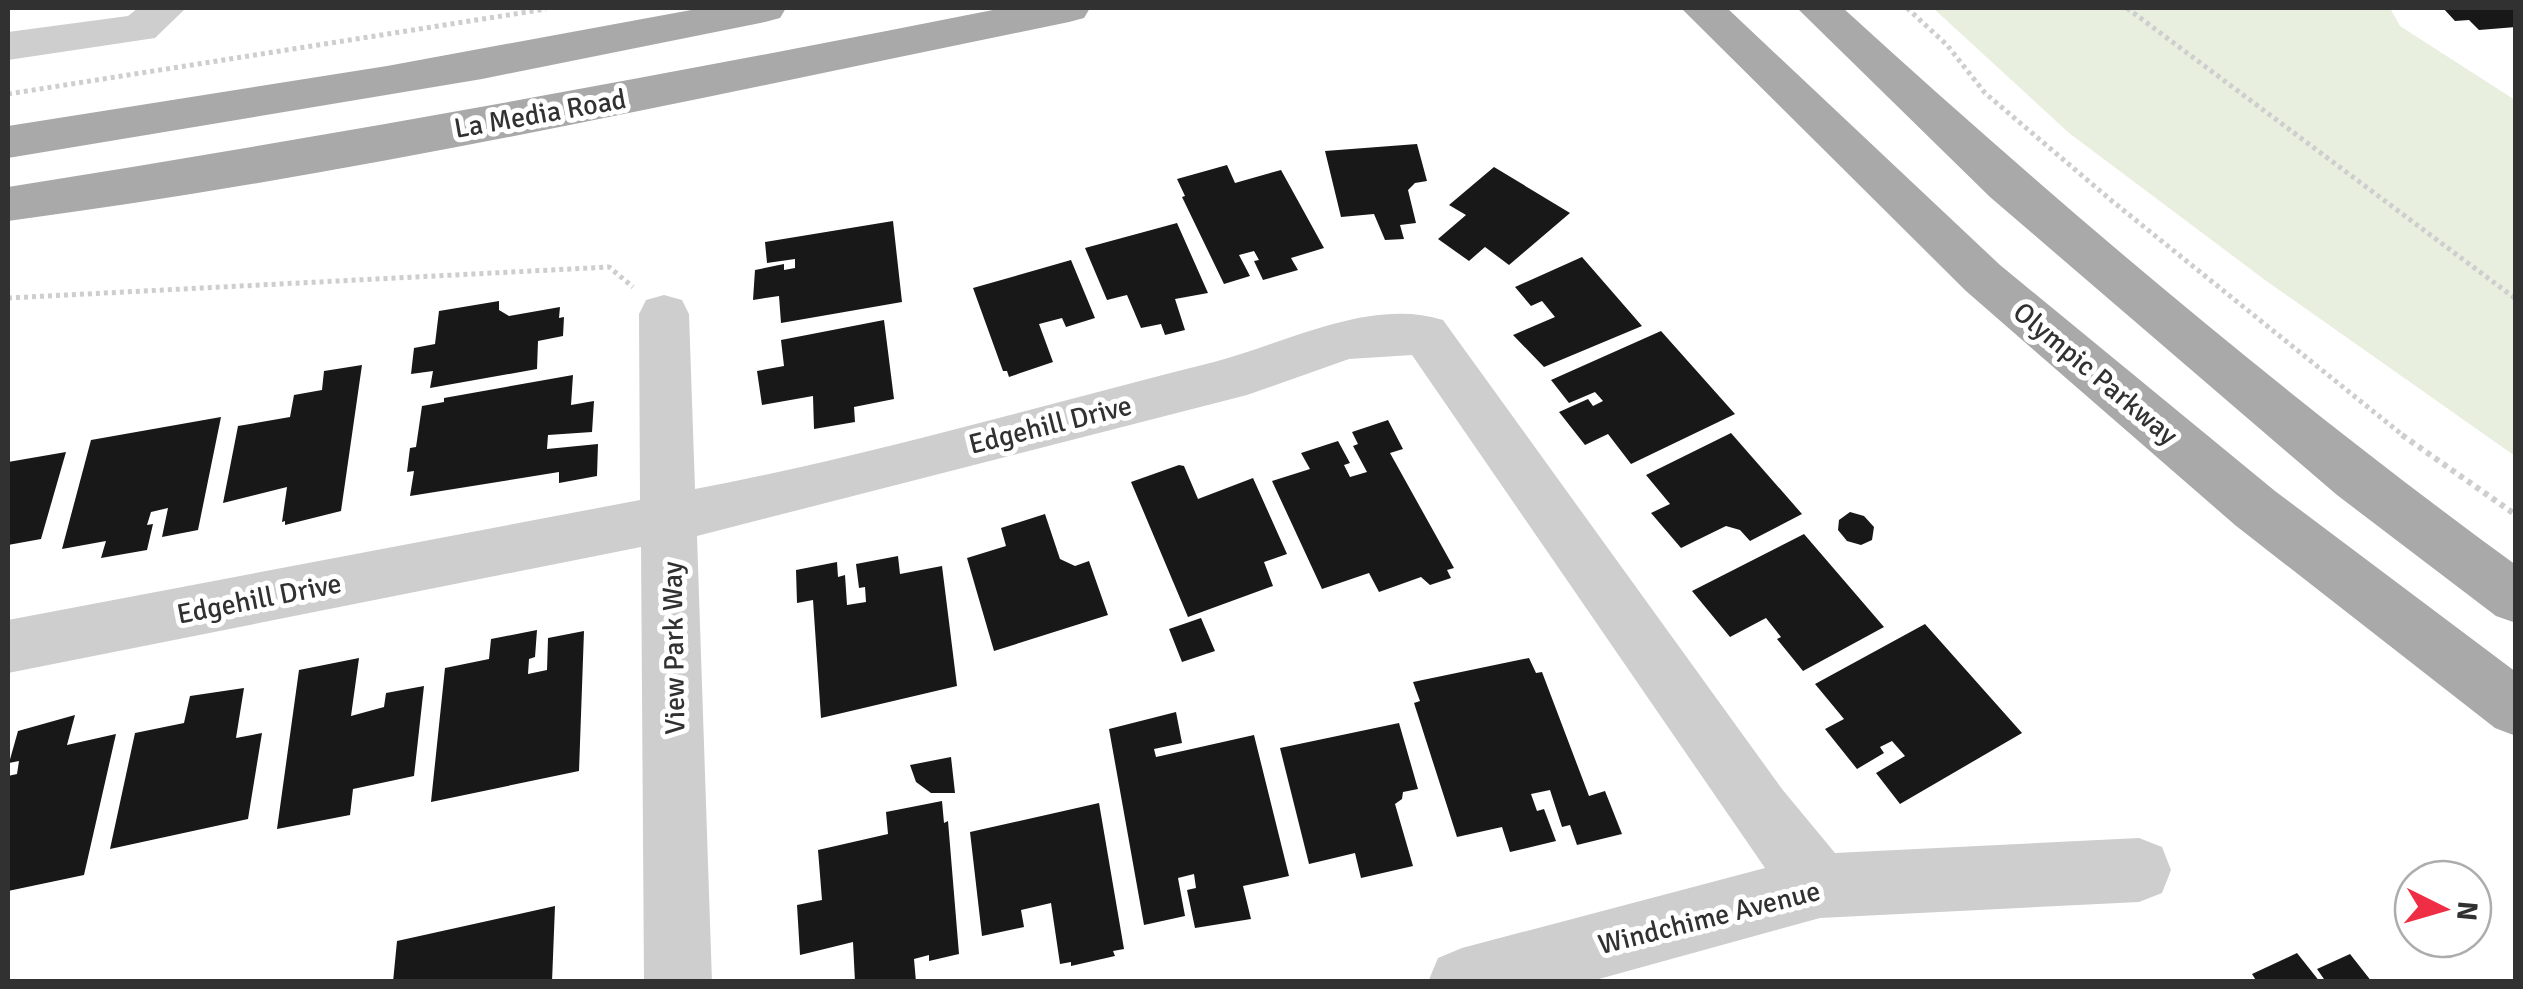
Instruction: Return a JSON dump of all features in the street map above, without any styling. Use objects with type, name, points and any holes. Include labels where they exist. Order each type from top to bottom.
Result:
[{"type":"main road","points":[[8,142],[336,90],[765,8]]},
{"type":"main road","name":"La Media Road","points":[[8,204],[301,157],[646,94],[1069,8]]},
{"type":"main road","name":"Olympic Parkway","points":[[1702,8],[1983,278],[2254,508],[2516,708]]},
{"type":"main road","points":[[1818,8],[2022,198],[2356,479],[2516,598]]},
{"type":"street","points":[[8,46],[140,28],[165,8]]},
{"type":"street","name":"View Park Way","points":[[664,314],[678,982]]},
{"type":"street","name":"Edgehill Drive","points":[[8,647],[744,503],[1246,374],[1347,339],[1424,334],[1760,811],[1820,886]]},
{"type":"street","name":"Windchime Avenue","points":[[1462,982],[1820,886],[2139,870]]},
{"type":"path","points":[[8,94],[552,8]]},
{"type":"path","points":[[1907,8],[1947,45],[1985,93],[2112,201],[2402,435],[2516,515]]},
{"type":"path","points":[[2127,8],[2516,299]]},
{"type":"path","points":[[8,298],[609,267],[664,314]]},
{"type":"green space","points":[[1933,8],[2390,8],[2400,26],[2515,100],[2515,456],[2265,280],[2069,133]]},
{"type":"building","points":[[2443,8],[2516,8],[2516,27],[2479,30],[2469,20],[2455,21]]},
{"type":"building","points":[[1417,144],[1427,181],[1415,183],[1408,190],[1416,223],[1400,225],[1404,239],[1385,240],[1374,214],[1341,217],[1325,151]]},
{"type":"building","points":[[1227,165],[1235,183],[1281,170],[1324,248],[1291,258],[1298,270],[1263,280],[1254,251],[1239,255],[1250,276],[1224,284],[1177,179]]},
{"type":"building","points":[[1494,167],[1570,213],[1509,265],[1485,247],[1469,261],[1438,239],[1466,215],[1449,205]]},
{"type":"building","points":[[893,221],[902,302],[781,323],[779,296],[753,300],[755,270],[784,264],[784,270],[795,268],[795,259],[767,263],[765,242]]},
{"type":"building","points":[[1177,223],[1208,293],[1175,299],[1185,330],[1165,335],[1161,324],[1141,328],[1127,295],[1107,300],[1085,248]]},
{"type":"building","points":[[1582,257],[1642,326],[1544,367],[1513,335],[1555,317],[1542,301],[1531,306],[1515,287]]},
{"type":"building","points":[[1071,260],[1095,318],[1066,327],[1062,318],[1039,324],[1053,362],[1009,377],[1003,371],[973,288]]},
{"type":"building","points":[[499,301],[499,310],[509,316],[560,307],[563,336],[538,341],[537,369],[430,388],[433,371],[411,374],[414,348],[435,344],[439,311]]},
{"type":"building","points":[[884,320],[894,399],[854,407],[855,422],[814,429],[813,396],[762,405],[757,371],[784,366],[781,340]]},
{"type":"building","points":[[1661,331],[1735,414],[1631,464],[1608,434],[1585,445],[1559,412],[1588,399],[1593,406],[1603,401],[1595,392],[1569,403],[1551,380]]},
{"type":"building","points":[[362,365],[341,511],[285,525],[282,522],[287,487],[223,503],[238,426],[290,417],[294,395],[322,390],[324,371]]},
{"type":"building","points":[[573,375],[571,405],[594,401],[592,432],[548,435],[547,449],[598,444],[597,476],[559,483],[559,472],[410,496],[414,471],[407,472],[410,448],[416,447],[422,406],[444,402],[444,398]]},
{"type":"building","points":[[221,417],[198,530],[162,537],[168,508],[151,512],[147,525],[153,524],[147,550],[101,558],[106,541],[62,549],[91,440]]},
{"type":"building","points":[[1388,420],[1403,449],[1390,453],[1454,568],[1447,570],[1451,578],[1430,585],[1421,577],[1379,592],[1369,573],[1322,589],[1272,481],[1310,469],[1301,453],[1338,441],[1350,463],[1344,465],[1350,477],[1367,472],[1353,446],[1358,444],[1352,432]]},
{"type":"building","points":[[1731,433],[1802,514],[1750,541],[1740,530],[1726,526],[1681,548],[1651,513],[1670,504],[1646,475]]},
{"type":"building","points":[[66,452],[41,539],[8,545],[8,462]]},
{"type":"building","points":[[1184,466],[1198,499],[1253,478],[1287,554],[1264,562],[1273,586],[1188,617],[1131,482]]},
{"type":"building","points":[[1850,512],[1864,516],[1874,527],[1872,540],[1861,545],[1847,541],[1838,530],[1839,520]]},
{"type":"building","points":[[1045,514],[1060,559],[1075,566],[1089,561],[1108,615],[994,651],[967,558],[1006,546],[1001,528]]},
{"type":"building","points":[[1804,534],[1884,627],[1803,671],[1777,639],[1781,637],[1766,618],[1730,637],[1692,591]]},
{"type":"building","points":[[898,556],[900,574],[942,566],[957,686],[821,718],[813,600],[797,603],[796,570],[837,562],[838,577],[845,575],[847,605],[866,602],[865,587],[859,588],[856,564]]},
{"type":"building","points":[[1201,618],[1215,651],[1182,662],[1169,629]]},
{"type":"building","points":[[1925,624],[2022,733],[1900,804],[1876,773],[1905,756],[1892,741],[1880,747],[1884,753],[1857,769],[1825,729],[1844,719],[1815,684]]},
{"type":"building","points":[[537,630],[535,657],[529,659],[528,674],[547,670],[548,638],[584,631],[579,771],[431,802],[445,668],[489,659],[491,639]]},
{"type":"building","points":[[359,658],[351,716],[384,707],[386,693],[424,686],[414,776],[353,789],[350,815],[277,829],[299,670]]},
{"type":"building","points":[[1529,658],[1536,673],[1542,672],[1589,796],[1605,791],[1622,834],[1577,845],[1570,825],[1562,827],[1550,790],[1531,794],[1537,811],[1544,809],[1556,841],[1510,852],[1502,827],[1457,837],[1414,703],[1420,701],[1413,682]]},
{"type":"building","points":[[244,688],[236,738],[262,733],[248,819],[110,849],[135,733],[184,723],[190,696]]},
{"type":"building","points":[[1176,712],[1182,743],[1154,749],[1156,757],[1254,735],[1289,876],[1243,886],[1251,919],[1195,928],[1187,890],[1196,888],[1194,874],[1178,878],[1185,916],[1144,925],[1109,729]]},
{"type":"building","points":[[75,715],[67,745],[116,734],[84,875],[8,891],[8,776],[17,774],[19,761],[9,763],[18,731]]},
{"type":"building","points":[[1399,723],[1418,789],[1403,792],[1402,799],[1395,804],[1413,866],[1361,878],[1355,853],[1309,864],[1280,748]]},
{"type":"building","points":[[951,757],[955,793],[931,793],[916,782],[910,765]]},
{"type":"building","points":[[942,801],[944,823],[948,821],[959,954],[929,961],[929,955],[914,959],[916,982],[855,982],[853,942],[800,955],[797,905],[822,900],[818,850],[888,834],[886,812]]},
{"type":"building","points":[[1099,803],[1124,949],[1113,951],[1115,956],[1071,966],[1071,962],[1060,964],[1051,903],[1021,910],[1024,927],[982,936],[970,832]]},
{"type":"building","points":[[555,906],[552,982],[393,982],[397,941]]},
{"type":"building","points":[[2297,953],[2320,982],[2257,982],[2252,974]]},
{"type":"building","points":[[2350,954],[2372,982],[2326,982],[2317,969]]}]
